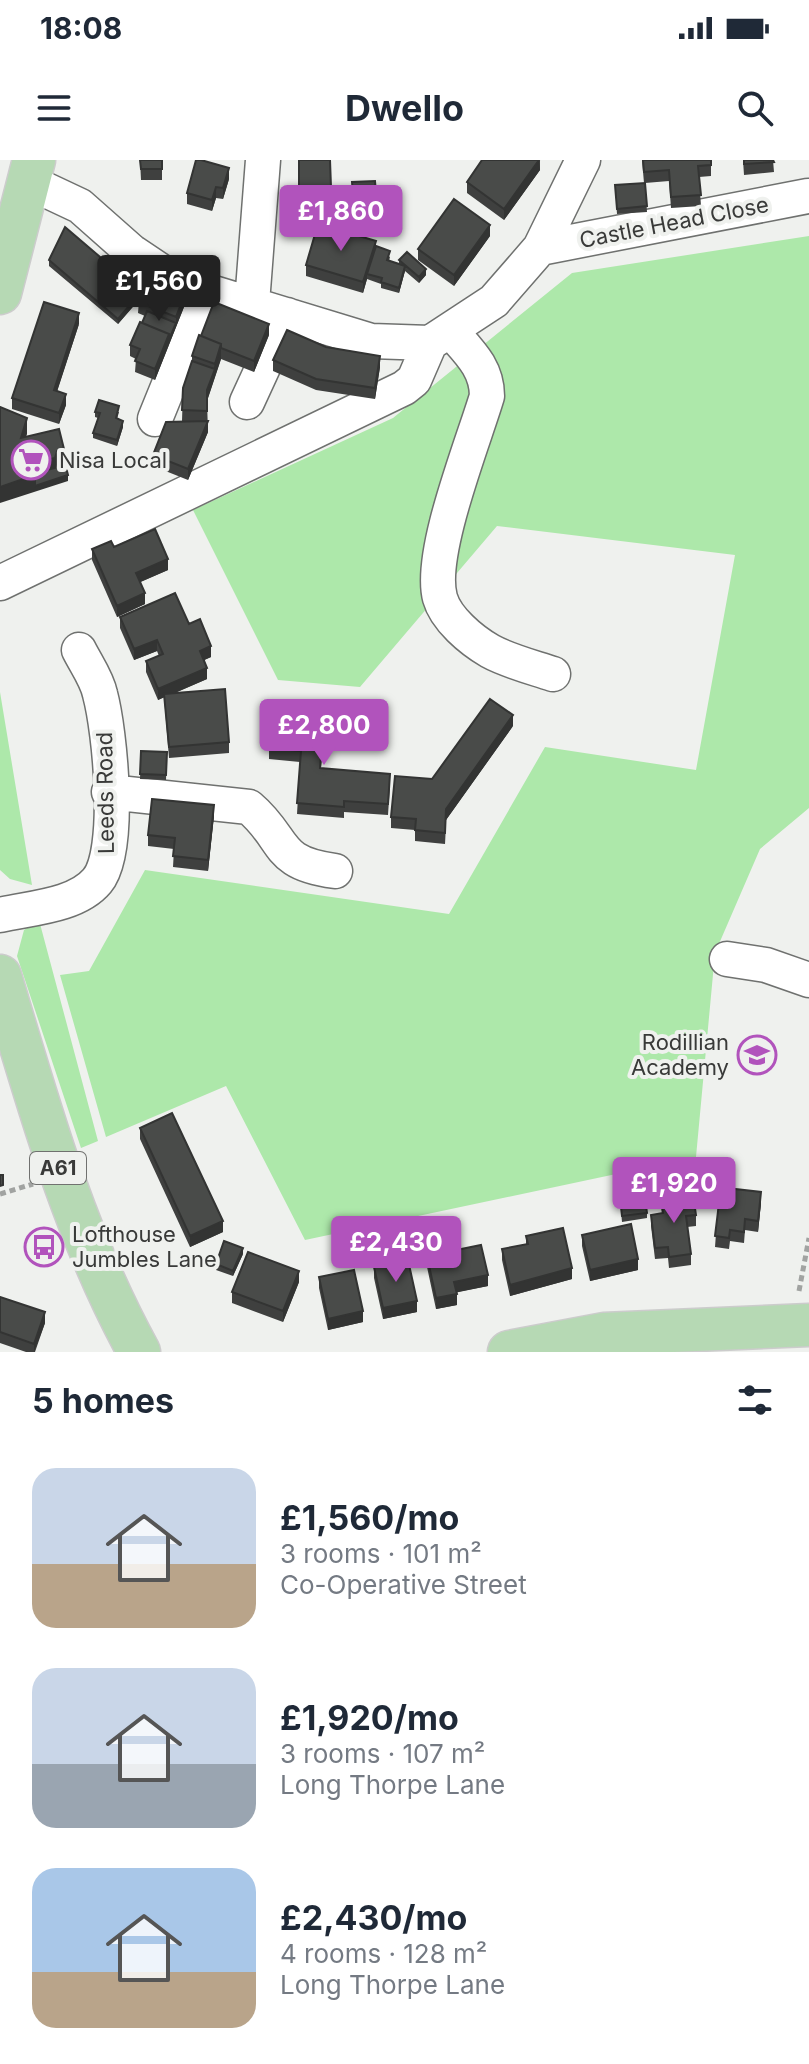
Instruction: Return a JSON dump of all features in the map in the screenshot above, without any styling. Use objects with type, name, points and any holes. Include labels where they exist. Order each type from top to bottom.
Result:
[{"type":"main road","points":[[0,293],[6,245],[31,171]]},
{"type":"main road","name":"A61","points":[[0,976],[60,1175],[95,1262],[139,1352]]},
{"type":"main road","points":[[509,1352],[777,1332]]},
{"type":"street","points":[[252,303],[263,160]]},
{"type":"street","points":[[0,583],[404,388],[414,380],[440,337],[494,301],[540,248],[583,160]]},
{"type":"street","points":[[31,171],[80,206],[132,252],[165,274],[207,291],[371,341],[440,337],[476,360],[487,381],[487,396],[443,536],[438,576],[441,599],[467,634],[491,651],[553,674]]},
{"type":"street","name":"Castle Head Close","points":[[540,248],[808,196]]},
{"type":"street","points":[[155,419],[207,291]]},
{"type":"street","points":[[247,402],[287,315]]},
{"type":"street","name":"Leeds Road","points":[[0,915],[82,893],[97,881],[107,865],[110,847],[109,792],[100,692],[79,650]]},
{"type":"street","points":[[109,792],[249,807],[262,818],[292,860],[335,871]]},
{"type":"street","points":[[727,959],[766,965],[809,980]]},
{"type":"path","points":[[777,1332],[809,1238]]},
{"type":"green space","points":[[809,236],[809,808],[760,849],[715,953],[696,1157],[305,1240],[226,1086],[106,1137],[60,975],[89,971],[145,870],[449,914],[545,747],[696,770],[735,555],[497,526],[360,687],[278,680],[193,510],[393,418],[572,273]]},
{"type":"green space","points":[[0,692],[32,885],[10,879],[0,870]]},
{"type":"green space","points":[[39,920],[98,1141],[81,1148],[17,956],[24,930]]},
{"type":"building","points":[[140,160],[162,160],[162,169],[141,169]]},
{"type":"building","points":[[196,160],[229,168],[223,188],[216,187],[212,200],[187,193]]},
{"type":"building","points":[[299,160],[330,160],[331,187],[299,188]]},
{"type":"building","points":[[482,160],[539,160],[504,209],[467,182]]},
{"type":"building","points":[[643,160],[711,160],[711,165],[698,166],[701,195],[671,197],[669,170],[644,172]]},
{"type":"building","points":[[744,160],[773,160],[774,162],[744,164]]},
{"type":"building","points":[[375,181],[376,193],[353,194],[352,182]]},
{"type":"building","points":[[645,183],[647,206],[617,209],[615,185]]},
{"type":"building","points":[[454,199],[490,225],[454,275],[418,249]]},
{"type":"building","points":[[330,205],[330,220],[303,221],[303,206]]},
{"type":"building","points":[[318,224],[376,241],[363,282],[306,265]]},
{"type":"building","points":[[65,227],[141,292],[118,319],[49,260]]},
{"type":"building","points":[[376,246],[390,251],[387,260],[405,266],[399,288],[367,274]]},
{"type":"building","points":[[407,252],[426,269],[419,277],[399,260]]},
{"type":"building","points":[[147,281],[184,296],[176,317],[138,302]]},
{"type":"building","points":[[44,302],[79,313],[54,390],[66,394],[59,413],[12,398]]},
{"type":"building","points":[[214,302],[269,324],[254,361],[201,336]]},
{"type":"building","points":[[147,311],[176,323],[169,340],[169,334],[142,323]]},
{"type":"building","points":[[140,322],[169,334],[155,369],[135,361],[140,349],[130,345]]},
{"type":"building","points":[[287,330],[326,347],[380,356],[375,388],[316,379],[273,360]]},
{"type":"building","points":[[199,335],[221,344],[215,364],[192,356]]},
{"type":"building","points":[[192,361],[215,369],[207,390],[207,411],[182,410],[183,388]]},
{"type":"building","points":[[99,400],[119,406],[116,418],[123,421],[117,440],[93,433],[100,413],[95,412]]},
{"type":"building","name":"Nisa Local","points":[[0,407],[27,418],[21,438],[59,429],[64,449],[57,451],[55,458],[33,463],[35,475],[0,487]]},
{"type":"building","points":[[208,421],[188,469],[153,455],[166,422]]},
{"type":"building","points":[[64,459],[68,475],[35,486],[35,473],[55,468],[57,461]]},
{"type":"building","points":[[155,529],[168,559],[136,573],[145,593],[117,606],[92,549],[111,541],[114,547]]},
{"type":"building","points":[[175,593],[189,624],[200,619],[211,646],[200,651],[207,668],[158,689],[146,661],[163,654],[157,640],[134,649],[120,617]]},
{"type":"building","points":[[225,689],[229,742],[169,747],[164,694]]},
{"type":"building","points":[[490,699],[513,715],[446,809],[445,833],[415,830],[416,819],[391,817],[395,776],[432,779]]},
{"type":"building","points":[[271,716],[324,720],[320,768],[390,774],[388,804],[344,801],[344,807],[297,803],[301,751],[269,748]]},
{"type":"building","points":[[141,751],[167,752],[166,775],[140,774]]},
{"type":"building","points":[[152,799],[214,805],[208,860],[173,856],[175,838],[148,835]]},
{"type":"building","points":[[172,1113],[223,1221],[190,1236],[140,1128]]},
{"type":"building","points":[[643,1185],[647,1213],[622,1216],[619,1188]]},
{"type":"building","points":[[709,1186],[761,1192],[758,1221],[745,1219],[744,1232],[730,1230],[729,1238],[715,1236],[720,1195],[708,1194]]},
{"type":"building","points":[[693,1195],[696,1215],[686,1216],[691,1254],[669,1257],[668,1247],[655,1248],[651,1215],[663,1213],[661,1200]]},
{"type":"building","points":[[631,1224],[638,1259],[590,1270],[582,1235]]},
{"type":"building","points":[[563,1228],[572,1268],[510,1285],[502,1249],[528,1244],[526,1236]]},
{"type":"building","points":[[224,1241],[243,1248],[233,1271],[216,1264]]},
{"type":"building","points":[[481,1245],[488,1275],[454,1282],[457,1294],[436,1298],[427,1256]]},
{"type":"building","points":[[248,1252],[299,1271],[283,1311],[232,1292]]},
{"type":"building","points":[[408,1260],[417,1301],[383,1308],[374,1267]]},
{"type":"building","points":[[354,1270],[363,1311],[328,1319],[319,1277]]},
{"type":"building","points":[[0,1297],[45,1312],[34,1344],[0,1332]]},
{"type":"place","name":"Nisa Local","points":[[31,460]]},
{"type":"place","name":"Rodillian Academy","points":[[757,1055]]},
{"type":"place","name":"Lofthouse Jumbles Lane","points":[[44,1247]]}]
